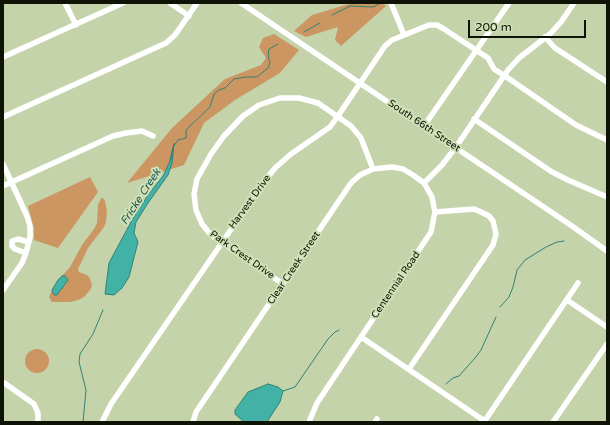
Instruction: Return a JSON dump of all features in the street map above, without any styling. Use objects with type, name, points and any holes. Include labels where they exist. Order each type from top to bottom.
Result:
[{"type":"street","points":[[65,3],[76,25]]},
{"type":"street","points":[[3,57],[123,3]]},
{"type":"street","points":[[170,3],[189,16]]},
{"type":"street","points":[[3,117],[166,43],[175,35],[197,3]]},
{"type":"street","name":"South 66th Street","points":[[241,3],[456,147],[607,252]]},
{"type":"street","points":[[391,3],[404,35]]},
{"type":"street","points":[[424,126],[509,3]]},
{"type":"street","points":[[424,183],[442,165],[456,147],[504,75],[519,58],[561,22],[573,4]]},
{"type":"street","name":"Harvest Drive","points":[[102,422],[111,404],[263,183],[291,154],[330,127],[389,42],[429,25],[436,25],[488,58],[494,69],[576,125],[607,140]]},
{"type":"street","points":[[545,37],[555,48],[607,82]]},
{"type":"street","name":"Park Crest Drive","points":[[283,284],[211,235],[202,224],[196,210],[194,194],[197,179],[211,154],[224,136],[243,116],[259,104],[280,98],[299,98],[318,103],[351,126],[361,138],[373,169]]},
{"type":"street","points":[[474,119],[552,172],[607,197]]},
{"type":"street","points":[[3,186],[113,136],[126,132],[142,131],[153,136]]},
{"type":"street","points":[[3,164],[30,226],[30,242],[22,263],[3,290]]},
{"type":"street","name":"Clear Creek Street","points":[[193,422],[196,412],[351,183],[360,175],[373,169],[392,167],[403,169],[424,183]]},
{"type":"street","name":"Centennial Road","points":[[309,422],[317,403],[429,236],[433,227],[435,212],[432,197],[424,183]]},
{"type":"street","points":[[409,370],[493,245],[496,234],[493,221],[489,216],[474,209],[435,212]]},
{"type":"street","points":[[26,253],[15,249],[12,246],[12,241],[18,239],[30,242]]},
{"type":"street","points":[[361,337],[485,422],[578,283]]},
{"type":"street","points":[[566,300],[607,327]]},
{"type":"street","points":[[553,422],[607,344]]},
{"type":"street","points":[[3,383],[34,404],[38,413],[38,422]]},
{"type":"shaded area","points":[[352,3],[383,3],[386,6],[341,46],[335,40],[338,27],[306,37],[294,31],[312,15]]},
{"type":"shaded area","points":[[274,34],[299,50],[280,73],[235,100],[204,123],[184,165],[127,183],[172,128],[225,79],[261,65],[266,58],[259,47],[263,38]]},
{"type":"shaded area","points":[[90,177],[98,192],[58,248],[34,240],[34,229],[28,206]]},
{"type":"shaded area","points":[[101,198],[105,201],[107,211],[106,222],[104,227],[88,248],[78,269],[79,272],[90,278],[92,286],[84,297],[78,300],[70,302],[52,302],[49,297],[52,290],[54,295],[66,283],[67,277],[62,276],[70,267],[82,245],[97,223],[98,205]]},
{"type":"shaded area","points":[[37,349],[46,352],[49,361],[46,370],[37,373],[28,370],[25,361],[28,352]]},
{"type":"water","points":[[174,144],[172,163],[168,175],[136,222],[134,233],[138,242],[129,277],[122,288],[114,295],[105,294],[109,263],[132,220],[148,195],[163,176],[171,159]]},
{"type":"water","points":[[62,276],[65,276],[68,280],[57,295],[54,295],[52,290]]},
{"type":"water","points":[[268,384],[278,387],[283,391],[280,402],[267,422],[244,422],[235,414],[235,410],[248,392]]},
{"type":"waterway","name":"Fricke Creek","points":[[332,15],[350,6],[373,7],[381,3]]},
{"type":"waterway","name":"Fricke Creek","points":[[304,32],[320,23]]},
{"type":"waterway","name":"Fricke Creek","points":[[170,160],[173,147],[178,140],[186,138],[186,130],[210,107],[214,94],[225,88],[234,79],[257,77],[268,68],[270,63],[268,55],[269,49],[278,44]]},
{"type":"waterway","points":[[500,307],[509,297],[517,270],[525,260],[546,247],[557,242],[564,241]]},
{"type":"waterway","name":"Fricke Creek","points":[[83,422],[86,390],[79,362],[80,354],[93,334],[103,310]]},
{"type":"waterway","points":[[446,384],[453,378],[459,376],[481,350],[496,317]]},
{"type":"waterway","points":[[283,391],[295,387],[328,339],[339,330]]}]
